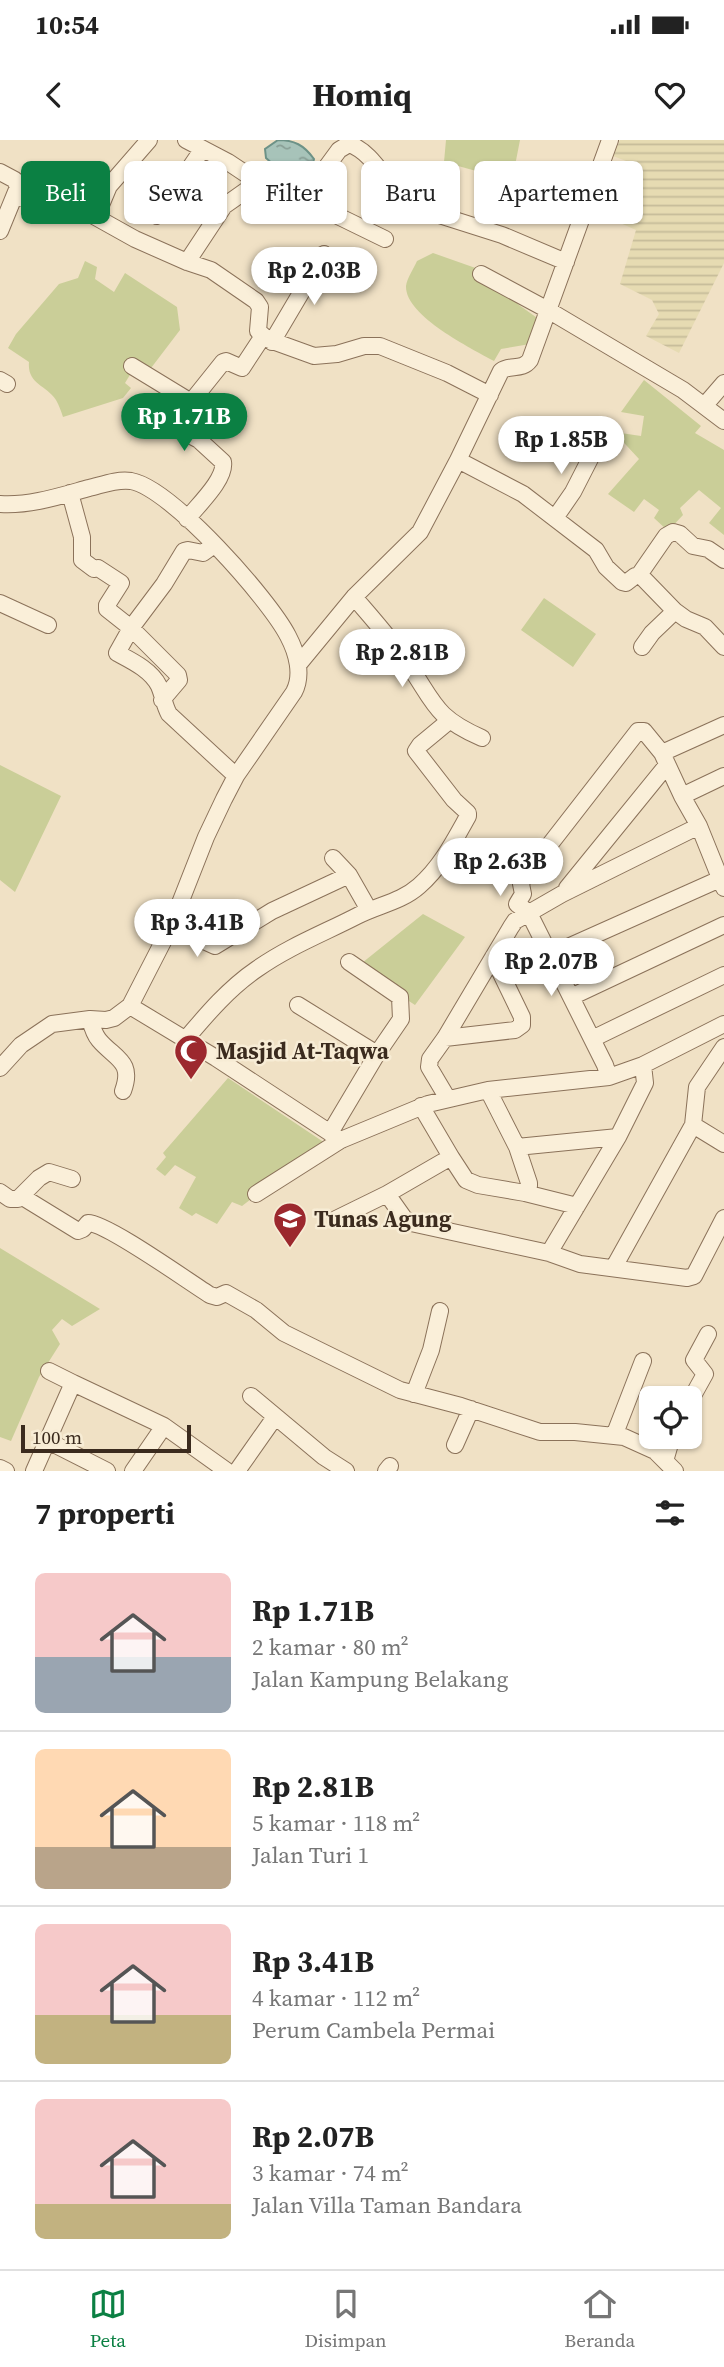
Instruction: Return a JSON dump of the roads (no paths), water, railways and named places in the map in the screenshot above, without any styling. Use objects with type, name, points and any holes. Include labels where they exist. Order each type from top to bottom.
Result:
[{"type":"street","points":[[110,185],[149,140]]},
{"type":"street","points":[[186,140],[241,170]]},
{"type":"street","points":[[298,665],[354,597],[420,532],[502,370],[521,367],[530,362],[610,140]]},
{"type":"street","points":[[331,161],[339,150],[349,144],[368,157],[406,203],[502,235],[566,262]]},
{"type":"street","points":[[194,161],[202,150]]},
{"type":"street","points":[[0,172],[18,184],[16,196],[0,231]]},
{"type":"street","points":[[187,262],[224,206],[241,194]]},
{"type":"street","points":[[16,196],[21,197]]},
{"type":"street","points":[[347,220],[385,239]]},
{"type":"street","points":[[108,224],[135,239],[211,270],[256,300],[260,307],[257,327],[267,339],[314,356],[337,354],[364,346],[380,346],[447,373],[490,395]]},
{"type":"street","points":[[187,519],[218,482],[225,466],[223,461],[199,440],[178,429],[191,402],[225,361],[242,368],[267,339],[324,254]]},
{"type":"street","points":[[481,274],[548,310],[705,405],[724,421]]},
{"type":"street","points":[[132,366],[191,402]]},
{"type":"street","points":[[705,405],[724,383]]},
{"type":"street","points":[[555,518],[573,492],[594,451]]},
{"type":"street","points":[[458,460],[523,494],[599,553],[606,567],[622,582],[626,583],[639,575],[666,536],[673,532],[680,534],[693,546],[708,548],[724,560]]},
{"type":"street","points":[[0,504],[21,504],[114,481],[130,481],[143,486],[162,497],[214,545],[279,621],[290,639],[299,676],[294,692],[236,776],[206,837],[171,926],[131,1006],[114,1018],[106,1020],[90,1019],[52,1024],[21,1045],[0,1068]]},
{"type":"street","points":[[70,493],[82,537],[82,560],[121,585],[106,608],[108,612],[131,628],[178,675],[179,680],[162,700]]},
{"type":"street","points":[[214,545],[203,553],[184,551],[117,653],[151,676],[159,686],[169,714],[236,776]]},
{"type":"street","points":[[639,575],[675,611],[686,620],[698,622],[705,627],[724,647]]},
{"type":"street","points":[[354,597],[404,658],[435,706],[458,728],[482,738]]},
{"type":"street","points":[[0,603],[48,625]]},
{"type":"street","points":[[642,647],[675,611]]},
{"type":"street","points":[[185,1040],[212,1008],[257,969],[368,908],[391,904],[420,886],[441,862],[468,813],[454,800],[416,751],[449,721]]},
{"type":"street","points":[[562,894],[667,765],[724,725]]},
{"type":"street","points":[[550,955],[722,883],[699,826],[667,765],[641,729],[634,733],[523,879],[523,894],[517,904],[530,914],[609,1077]]},
{"type":"street","points":[[682,796],[724,776]]},
{"type":"street","points":[[448,1099],[429,1063],[515,921],[562,894],[699,826]]},
{"type":"street","points":[[333,859],[349,875],[368,908]]},
{"type":"street","points":[[171,926],[215,946],[272,911],[349,875]]},
{"type":"street","points":[[571,997],[724,925]]},
{"type":"street","points":[[445,1038],[515,1030],[522,1025],[522,1017],[493,957]]},
{"type":"street","points":[[336,1136],[377,1054],[401,1019],[400,998],[349,962]]},
{"type":"street","points":[[592,1039],[724,975]]},
{"type":"street","points":[[299,1004],[377,1054]]},
{"type":"street","points":[[131,1006],[336,1136]]},
{"type":"street","points":[[90,1019],[99,1040],[124,1065],[127,1076],[123,1091]]},
{"type":"street","points":[[256,1194],[336,1136],[421,1106],[488,1090],[609,1077],[643,1065],[724,1024]]},
{"type":"street","points":[[614,1268],[693,1125],[697,1087],[724,1047]]},
{"type":"street","points":[[549,1253],[618,1137],[645,1083],[643,1065]]},
{"type":"street","points":[[488,1090],[516,1147],[530,1186],[525,1193]]},
{"type":"street","points":[[421,1106],[463,1177],[470,1182],[577,1206]]},
{"type":"street","points":[[693,1125],[724,1144]]},
{"type":"street","points":[[516,1147],[618,1137]]},
{"type":"street","points":[[336,1219],[387,1194],[451,1157]]},
{"type":"street","points":[[0,1192],[14,1200],[49,1172],[72,1180]]},
{"type":"street","points":[[387,1194],[404,1218],[411,1223],[549,1253],[580,1264],[687,1278],[694,1276],[724,1218]]},
{"type":"street","points":[[21,1196],[78,1231],[91,1222],[96,1224],[210,1295],[217,1297],[226,1293],[256,1310],[284,1333],[400,1390],[471,1409],[540,1432],[624,1437],[655,1451],[670,1466]]},
{"type":"street","points":[[414,1394],[431,1349],[440,1311]]},
{"type":"street","points":[[698,1386],[705,1374],[694,1360],[708,1334]]},
{"type":"street","points":[[614,1436],[643,1361]]},
{"type":"street","points":[[49,1371],[164,1426],[227,1471]]},
{"type":"street","points":[[34,1471],[73,1383]]},
{"type":"street","points":[[251,1396],[324,1457],[346,1471]]},
{"type":"street","points":[[455,1445],[471,1409]]},
{"type":"street","points":[[237,1471],[275,1417]]},
{"type":"street","points":[[133,1471],[164,1426]]},
{"type":"street","points":[[48,1441],[107,1471]]},
{"type":"street","points":[[313,1471],[324,1457]]},
{"type":"street","points":[[0,1468],[6,1471]]},
{"type":"water","points":[[278,140],[289,141],[298,144],[314,159],[269,161],[266,158],[265,149]]},
{"type":"place","name":"Masjid At-Taqwa","points":[[191,1081]]},
{"type":"place","name":"Tunas Agung","points":[[290,1249]]}]
